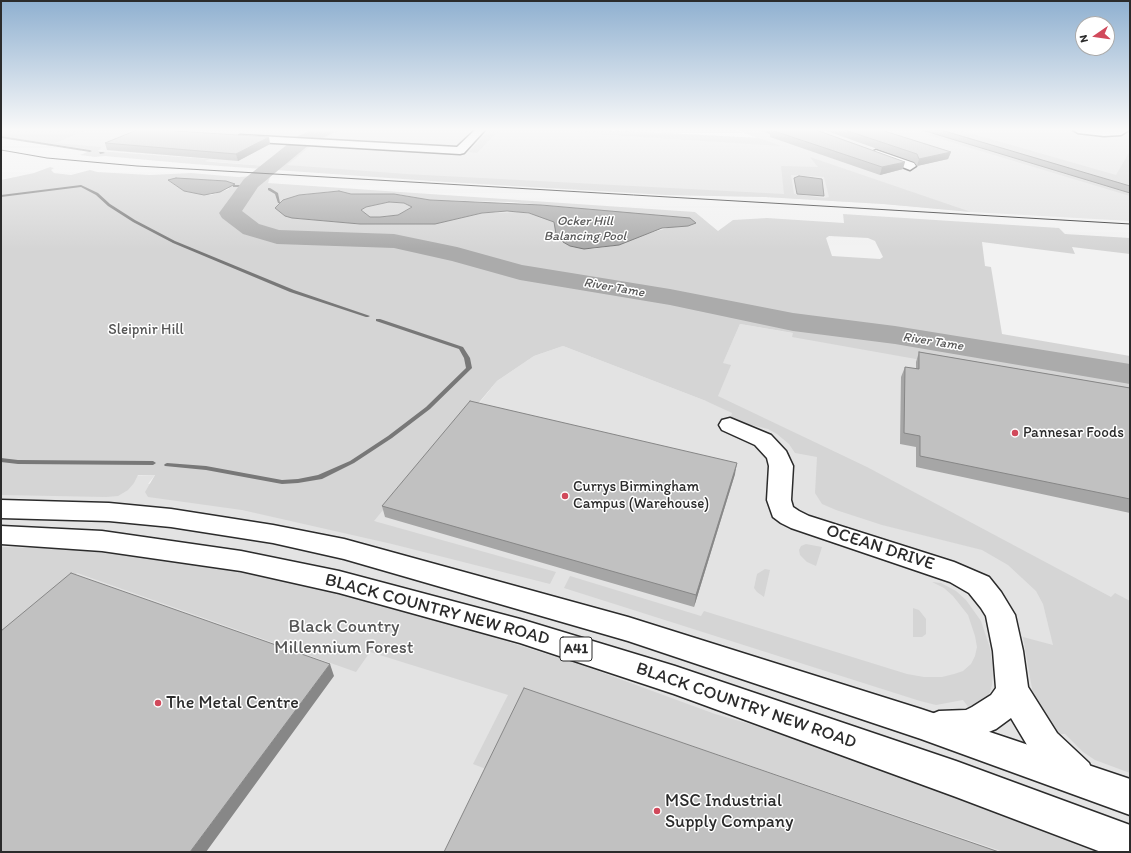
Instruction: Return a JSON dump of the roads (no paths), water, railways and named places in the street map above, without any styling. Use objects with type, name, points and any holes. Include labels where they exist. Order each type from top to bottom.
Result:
[{"type":"main road","name":"OCEAN DRIVE","points":[[730,425],[763,440],[778,456],[781,466],[779,500],[782,511],[790,517],[800,522],[944,569],[960,575],[979,586],[991,600],[1000,615],[1008,651],[1012,691],[1045,744],[1079,778]]},
{"type":"main road","name":"BLACK COUNTRY NEW ROAD","points":[[1,509],[109,512],[171,518],[273,534],[344,549],[628,629],[921,724],[1130,797]]},
{"type":"main road","name":"BLACK COUNTRY NEW ROAD","points":[[1,535],[102,541],[241,561],[339,582],[512,629],[675,680],[956,779],[1130,844]]},
{"type":"main road","points":[[921,724],[940,727],[967,725],[982,720],[1003,705],[1012,691]]},
{"type":"water","points":[[1053,170],[1075,170],[1130,186],[1130,193]]},
{"type":"water","points":[[799,176],[822,179],[824,196],[797,194],[794,178]]},
{"type":"water","points":[[176,178],[226,181],[235,184],[220,192],[204,195],[184,191],[168,180]]},
{"type":"water","name":"Ocker Hill Balancing Pool","points":[[339,191],[351,194],[394,194],[430,200],[541,205],[690,218],[696,223],[688,226],[662,228],[619,245],[584,249],[570,246],[563,242],[556,234],[554,222],[529,213],[507,211],[482,213],[435,224],[360,224],[292,218],[285,216],[275,208],[283,200],[299,195]],"holes":[[[389,202],[404,203],[412,207],[398,215],[370,217],[361,210],[366,207]]]},
{"type":"waterway","name":"River Tame","points":[[267,170],[251,183],[230,213],[251,229],[277,237],[394,241],[457,254],[520,272],[670,297],[793,322],[895,335],[1130,374]]},
{"type":"waterway","points":[[1,196],[81,186],[97,194],[109,205],[134,221],[174,242],[292,291],[368,316]]},
{"type":"waterway","points":[[234,186],[249,186]]},
{"type":"waterway","points":[[269,189],[277,194],[279,202]]},
{"type":"waterway","points":[[167,465],[206,468],[282,482],[298,481],[320,477],[352,462],[390,437],[428,408],[469,368],[467,358],[461,348],[378,320]]},
{"type":"waterway","points":[[1,460],[18,462],[153,463]]},
{"type":"tram line","points":[[202,170],[1130,224]]},
{"type":"place","name":"Pannesar Foods","points":[[1015,433]]},
{"type":"place","name":"Currys Birmingham Campus (Warehouse)","points":[[565,496]]},
{"type":"place","name":"The Metal Centre","points":[[158,703]]},
{"type":"place","name":"MSC Industrial Supply Company","points":[[657,811]]},
{"type":"park label","name":"Sleipnir Hill","points":[[146,330]]},
{"type":"park label","name":"Black Country Millennium Forest","points":[[344,637]]}]
